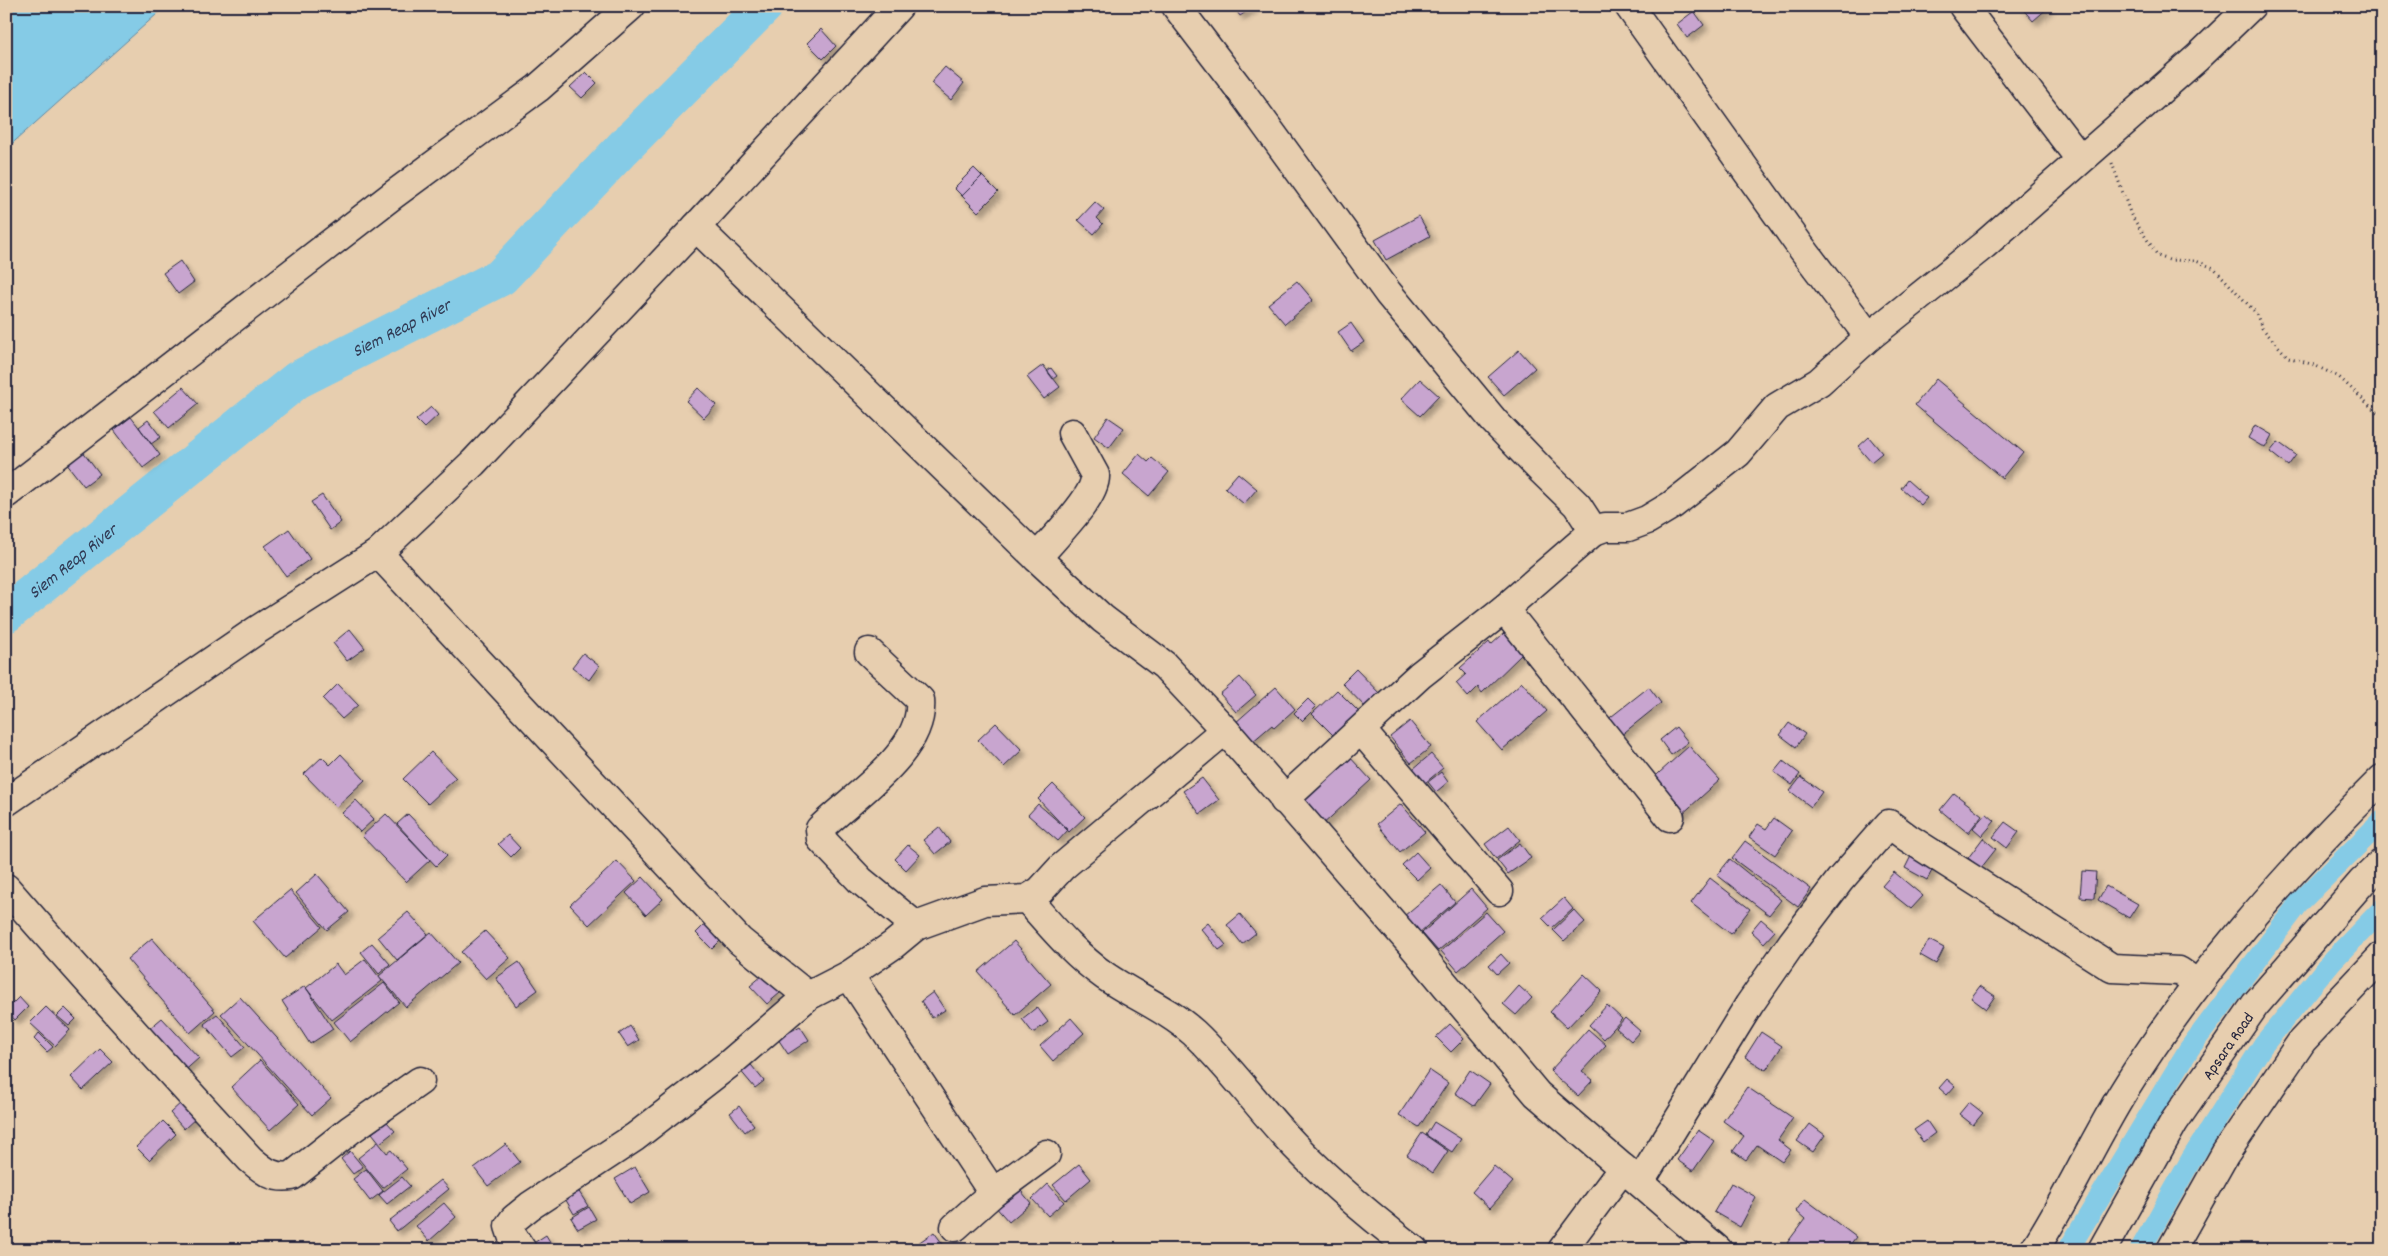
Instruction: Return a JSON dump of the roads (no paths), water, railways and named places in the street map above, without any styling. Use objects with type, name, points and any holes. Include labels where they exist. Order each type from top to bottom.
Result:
[{"type":"street","points":[[6,494],[393,195],[538,88],[631,6]]},
{"type":"street","points":[[6,802],[257,630],[378,553],[473,463],[696,227],[899,6]]},
{"type":"street","points":[[1176,6],[1246,98],[1388,293],[1494,421],[1578,505],[1594,531]]},
{"type":"street","points":[[1629,6],[1798,243],[1869,337]]},
{"type":"street","points":[[1963,6],[2080,159]]},
{"type":"street","points":[[1284,800],[1420,675],[1504,609],[1594,531],[1605,527],[1635,525],[1647,520],[1672,505],[1738,453],[1777,408],[1819,382],[1869,337],[1984,245],[2197,58],[2251,6]]},
{"type":"street","points":[[696,227],[1102,619],[1164,664],[1225,730],[1412,945],[1537,1094],[1718,1250]]},
{"type":"street","points":[[1037,558],[1085,500],[1096,482],[1095,475],[1072,433]]},
{"type":"street","points":[[378,553],[740,941],[808,996]]},
{"type":"street","points":[[1504,609],[1670,817]]},
{"type":"street","points":[[869,652],[920,700],[922,714],[908,745],[820,829],[821,839],[860,880],[916,926]]},
{"type":"street","points":[[522,1250],[512,1235],[509,1226],[514,1219],[530,1206],[635,1137],[729,1064],[808,996],[849,975],[893,945],[916,926],[985,901],[1027,899],[1040,891],[1062,867],[1225,730]]},
{"type":"street","points":[[1361,730],[1499,891]]},
{"type":"street","points":[[2034,1250],[2124,1091],[2208,969],[2319,841],[2382,779]]},
{"type":"street","points":[[1562,1250],[1631,1175],[1754,997],[1840,880],[1889,824],[2112,968],[2179,971],[2198,984]]},
{"type":"street","name":"Apsara Road","points":[[2102,1250],[2174,1122],[2255,1005],[2362,882],[2382,863]]},
{"type":"street","points":[[6,888],[108,1006],[139,1036],[250,1160],[269,1175],[282,1178],[292,1176],[350,1130],[420,1081]]},
{"type":"street","points":[[1027,899],[1074,952],[1138,998],[1160,1008],[1178,1020],[1196,1035],[1282,1132],[1348,1197],[1414,1250]]},
{"type":"street","points":[[2170,1250],[2225,1154],[2302,1042],[2382,956]]},
{"type":"street","points":[[849,975],[993,1193]]},
{"type":"street","points":[[955,1227],[993,1193],[1046,1154]]},
{"type":"water","points":[[6,6],[166,6],[6,149]]},
{"type":"waterway","name":"Siem Reap River","points":[[6,614],[297,380],[501,277],[622,149],[764,6]]},
{"type":"waterway","points":[[2068,1250],[2189,1049],[2300,902],[2382,821]]},
{"type":"waterway","points":[[2140,1250],[2192,1158],[2263,1045],[2331,962],[2382,909]]}]
